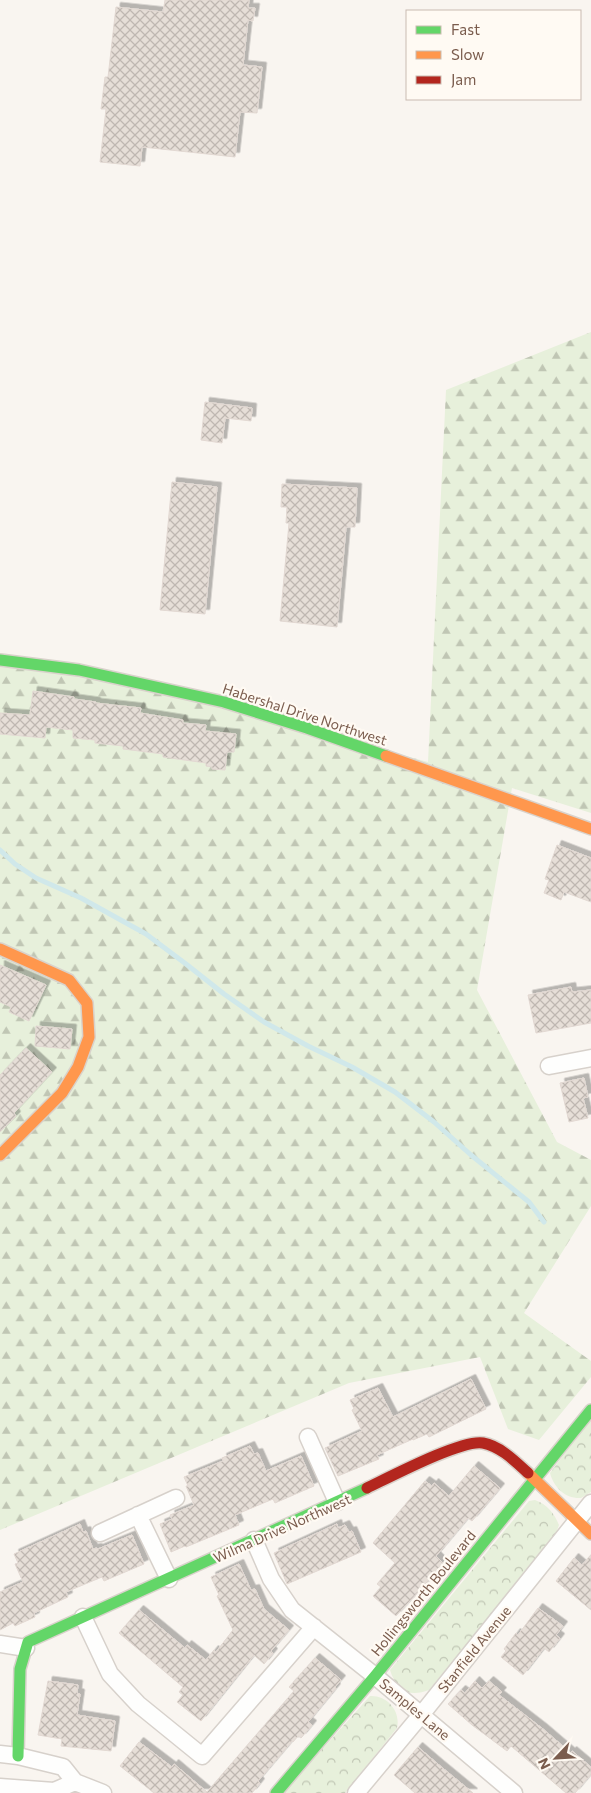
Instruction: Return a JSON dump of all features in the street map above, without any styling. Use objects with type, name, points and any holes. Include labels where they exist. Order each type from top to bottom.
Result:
[{"type":"street","name":"Habershal Drive Northwest","points":[[0,660],[79,670],[224,702],[307,728],[591,829]]},
{"type":"street","points":[[0,949],[68,980],[87,1003],[88,1037],[78,1067],[62,1093],[0,1155]]},
{"type":"street","points":[[549,1066],[591,1058]]},
{"type":"street","name":"Hollingsworth Boulevard","points":[[276,1793],[375,1676],[591,1410]]},
{"type":"street","points":[[308,1437],[337,1502]]},
{"type":"street","name":"Wilma Drive Northwest","points":[[26,1648],[28,1642],[458,1446],[482,1442],[497,1447],[591,1534]]},
{"type":"street","points":[[100,1533],[176,1498]]},
{"type":"street","name":"Stanfield Avenue","points":[[356,1793],[591,1503]]},
{"type":"street","points":[[138,1515],[168,1579]]},
{"type":"street","name":"Samples Lane","points":[[254,1540],[271,1579],[292,1610],[375,1676],[514,1793]]},
{"type":"street","points":[[83,1617],[110,1674],[138,1704],[202,1756],[314,1627]]},
{"type":"street","points":[[0,1644],[26,1648],[20,1669],[18,1756]]},
{"type":"street","points":[[0,1754],[18,1756],[63,1767],[83,1787]]},
{"type":"street","points":[[0,1786],[54,1791],[83,1787],[103,1793]]},
{"type":"green space","points":[[591,332],[591,813],[512,788],[477,990],[557,1142],[591,1160],[591,1206],[524,1313],[591,1361],[591,1377],[539,1440],[508,1429],[480,1357],[349,1383],[0,1530],[0,667],[114,676],[428,762],[446,390]]},
{"type":"green space","points":[[591,1418],[591,1492],[581,1498],[570,1497],[561,1492],[554,1483],[550,1473]]},
{"type":"green space","points":[[535,1500],[547,1507],[555,1517],[559,1525],[555,1536],[429,1690],[415,1693],[404,1690],[396,1683],[390,1670],[529,1501]]},
{"type":"green space","points":[[370,1696],[382,1698],[391,1705],[397,1716],[397,1728],[345,1793],[283,1793]]},
{"type":"building","points":[[165,0],[249,0],[248,8],[255,8],[253,21],[248,20],[243,65],[262,67],[257,113],[240,112],[235,157],[142,147],[140,166],[100,162],[106,109],[101,109],[105,77],[108,77],[116,7],[163,12]]},
{"type":"building","points":[[205,402],[252,408],[251,421],[225,418],[222,443],[201,440]]},
{"type":"building","points":[[172,482],[217,487],[205,614],[160,610]]},
{"type":"building","points":[[282,484],[357,488],[355,527],[346,527],[337,627],[280,621],[289,523],[286,523],[287,507],[281,507]]},
{"type":"building","points":[[33,691],[74,697],[74,699],[96,703],[141,708],[140,713],[183,720],[183,723],[206,725],[205,731],[236,734],[234,752],[227,752],[225,770],[212,769],[212,767],[206,766],[206,763],[163,757],[163,754],[123,749],[123,746],[95,743],[95,740],[73,738],[73,730],[46,727],[45,738],[0,734],[0,713],[30,715]]},
{"type":"building","points":[[557,845],[591,858],[591,902],[564,892],[561,900],[544,893],[549,880],[545,879]]},
{"type":"building","points":[[0,965],[46,985],[29,1021],[9,1012],[11,1007],[0,1002]]},
{"type":"building","points":[[571,987],[572,992],[591,990],[591,1023],[536,1033],[528,995]]},
{"type":"building","points":[[36,1026],[72,1029],[70,1049],[35,1046]]},
{"type":"building","points":[[26,1048],[52,1072],[14,1113],[16,1116],[0,1132],[0,1075]]},
{"type":"building","points":[[584,1078],[588,1097],[583,1098],[588,1118],[569,1122],[560,1083]]},
{"type":"building","points":[[471,1379],[486,1409],[429,1437],[427,1434],[377,1455],[379,1459],[338,1476],[325,1448],[362,1431],[352,1410],[354,1409],[350,1400],[378,1388],[393,1417]]},
{"type":"building","points":[[250,1446],[254,1454],[258,1453],[266,1471],[301,1456],[314,1486],[275,1503],[273,1499],[235,1515],[239,1525],[171,1552],[160,1524],[172,1519],[170,1515],[194,1505],[184,1477],[223,1461],[222,1458]]},
{"type":"building","points":[[474,1466],[500,1488],[472,1521],[468,1518],[436,1556],[444,1564],[396,1616],[373,1596],[381,1587],[377,1584],[395,1563],[373,1543],[425,1481],[432,1486],[434,1483],[449,1496]]},
{"type":"building","points":[[80,1524],[83,1532],[86,1531],[93,1549],[98,1549],[132,1535],[144,1564],[104,1581],[102,1577],[66,1592],[68,1597],[34,1613],[35,1617],[15,1626],[13,1623],[0,1630],[0,1592],[23,1582],[15,1564],[18,1563],[14,1554]]},
{"type":"building","points":[[337,1524],[338,1528],[345,1525],[349,1532],[352,1531],[361,1552],[287,1584],[274,1553]]},
{"type":"building","points":[[591,1555],[591,1610],[556,1581],[574,1558],[582,1565]]},
{"type":"building","points":[[239,1564],[251,1590],[255,1589],[264,1609],[289,1630],[271,1651],[273,1653],[264,1664],[254,1655],[201,1721],[177,1702],[183,1695],[179,1692],[183,1687],[119,1633],[139,1610],[185,1648],[187,1645],[206,1660],[214,1650],[216,1652],[233,1630],[217,1596],[219,1595],[211,1577]]},
{"type":"building","points":[[538,1608],[563,1626],[556,1635],[560,1638],[549,1652],[544,1648],[523,1675],[501,1657],[506,1651],[504,1649],[516,1633],[518,1635]]},
{"type":"building","points":[[315,1658],[341,1680],[308,1722],[312,1725],[301,1738],[298,1736],[292,1741],[258,1781],[260,1783],[252,1793],[154,1793],[120,1766],[139,1742],[172,1767],[174,1764],[207,1792],[294,1691],[289,1687]]},
{"type":"building","points":[[48,1681],[78,1685],[77,1693],[80,1694],[77,1715],[115,1721],[111,1751],[61,1746],[62,1739],[38,1735]]},
{"type":"building","points":[[475,1681],[482,1688],[489,1681],[502,1692],[499,1695],[591,1767],[591,1774],[575,1793],[566,1793],[511,1746],[507,1751],[448,1704],[461,1690],[465,1693]]},
{"type":"building","points":[[418,1747],[473,1793],[415,1793],[394,1775]]},
{"type":"waterway","points":[[0,850],[15,864],[36,878],[81,898],[146,934],[264,1022],[352,1067],[395,1092],[434,1122],[529,1202],[544,1222]]},
{"type":"traffic: fast","points":[[0,660],[79,670],[224,702],[307,728],[386,756]]},
{"type":"traffic: fast","points":[[276,1793],[375,1676],[591,1410]]},
{"type":"traffic: fast","points":[[18,1756],[20,1669],[28,1642],[367,1488]]},
{"type":"traffic: slow","points":[[386,756],[591,829]]},
{"type":"traffic: slow","points":[[0,949],[69,980],[87,1003],[89,1037],[78,1067],[62,1093],[0,1155]]},
{"type":"traffic: slow","points":[[528,1473],[591,1534]]},
{"type":"traffic: jam","points":[[367,1488],[426,1460],[473,1443],[483,1443],[495,1447],[528,1473]]}]
